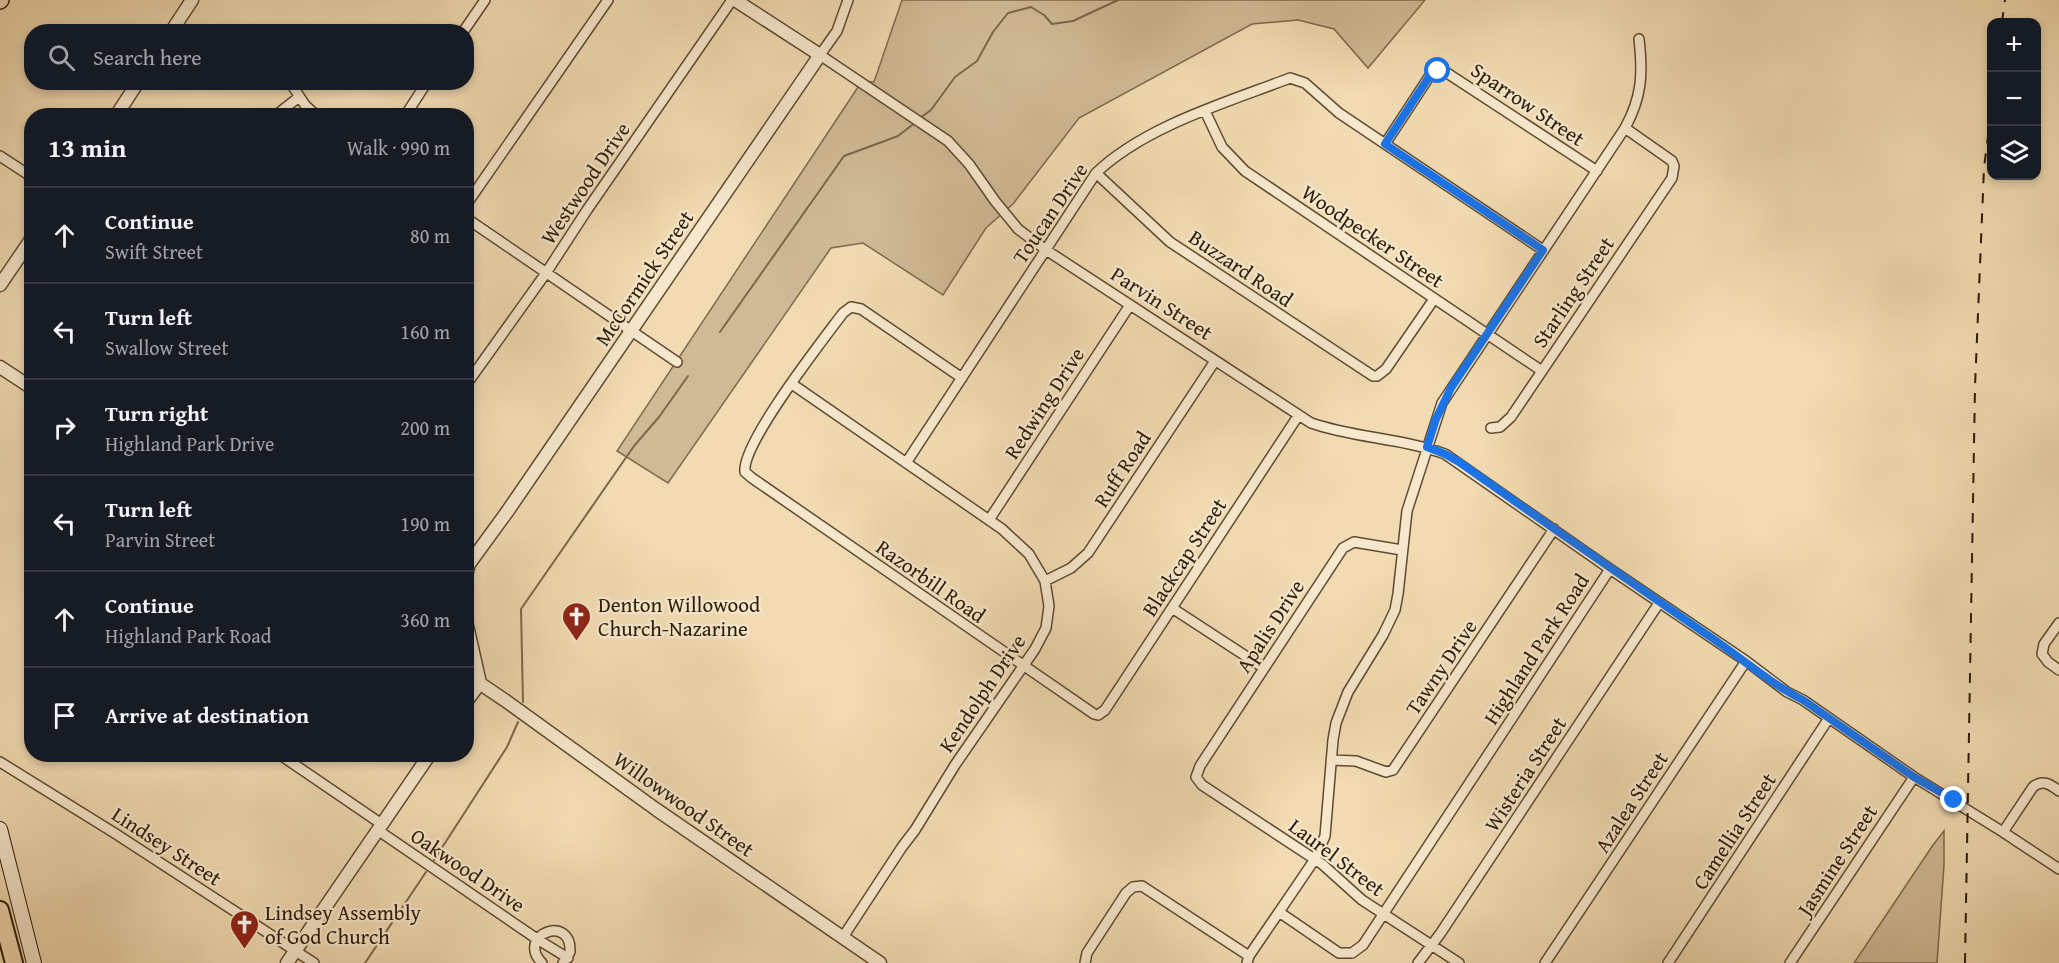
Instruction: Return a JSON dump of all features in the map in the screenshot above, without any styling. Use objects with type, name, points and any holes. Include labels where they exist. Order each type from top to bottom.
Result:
[{"type":"highway","points":[[0,910],[14,963]]},
{"type":"highway","points":[[9,944],[20,963]]},
{"type":"main road","points":[[0,829],[34,963]]},
{"type":"street","points":[[176,24],[192,0]]},
{"type":"street","points":[[468,24],[485,0]]},
{"type":"street","points":[[474,193],[608,0]]},
{"type":"street","name":"Parvin Street","points":[[734,0],[948,141],[969,164],[994,201],[1018,229],[1046,250],[1298,416],[1328,429],[1427,447],[1445,454],[1610,569]]},
{"type":"street","name":"Westwood Drive","points":[[474,374],[734,0]]},
{"type":"street","name":"McCormick Street","points":[[474,557],[837,31],[848,0]]},
{"type":"street","points":[[1085,963],[1087,953],[1126,893],[1131,888],[1142,886],[1248,959],[1315,859],[1328,822],[1333,740],[1341,708],[1395,610],[1407,511],[1442,403],[1625,128],[1638,99],[1641,83],[1639,39]]},
{"type":"street","name":"Sparrow Street","points":[[1385,144],[1429,77],[1438,71],[1449,73],[1597,171]]},
{"type":"street","name":"Toucan Drive","points":[[906,463],[1083,191],[1096,173],[1128,148],[1160,130],[1290,78],[1300,80],[1339,113],[1385,144]]},
{"type":"street","points":[[121,108],[133,90]]},
{"type":"street","points":[[295,90],[309,108]]},
{"type":"street","points":[[410,108],[423,90]]},
{"type":"street","points":[[285,108],[299,97]]},
{"type":"street","name":"Woodpecker Street","points":[[1205,111],[1222,147],[1245,171],[1542,371]]},
{"type":"street","name":"Starling Street","points":[[1491,428],[1500,427],[1511,417],[1672,178],[1674,166],[1666,156],[1625,128]]},
{"type":"street","points":[[1385,144],[1543,250]]},
{"type":"street","points":[[0,156],[24,172]]},
{"type":"street","name":"Buzzard Road","points":[[1096,173],[1155,230],[1178,248],[1367,374],[1377,376],[1386,369],[1434,299]]},
{"type":"street","points":[[474,224],[677,362]]},
{"type":"street","points":[[0,285],[24,250]]},
{"type":"street","name":"Redwing Drive","points":[[989,520],[1130,305]]},
{"type":"street","points":[[792,384],[843,313],[851,307],[861,309],[962,378]]},
{"type":"street","name":"Ruff Road","points":[[1045,581],[1071,568],[1088,553],[1215,361]]},
{"type":"street","points":[[0,367],[24,383]]},
{"type":"street","name":"Kendolph Drive","points":[[792,384],[989,520],[1025,549],[1045,581],[1049,606],[1046,628],[1035,649],[955,765],[843,938]]},
{"type":"street","name":"Razorbill Road","points":[[792,384],[756,435],[745,463],[745,472],[1089,713],[1098,715]]},
{"type":"street","name":"Blackcap Street","points":[[1098,715],[1105,710],[1298,416]]},
{"type":"street","name":"Tawny Drive","points":[[1331,760],[1356,761],[1386,772],[1393,770],[1554,529]]},
{"type":"street","name":"Apalis Drive","points":[[1196,777],[1200,766],[1347,544],[1358,542],[1402,550]]},
{"type":"street","name":"Highland Park Road","points":[[1279,912],[1339,953],[1352,953],[1363,945],[1610,569],[1914,777],[2059,869]]},
{"type":"street","name":"Wisteria Street","points":[[1418,963],[1659,603]]},
{"type":"street","points":[[1172,608],[1264,668]]},
{"type":"street","points":[[2059,623],[2044,644],[2042,654],[2059,670]]},
{"type":"street","name":"Azalea Street","points":[[1545,963],[1746,661]]},
{"type":"street","points":[[474,664],[480,683],[474,691]]},
{"type":"street","name":"Willowwood Street","points":[[474,679],[666,816],[880,963]]},
{"type":"street","name":"Camellia Street","points":[[1668,963],[1830,718]]},
{"type":"street","name":"Lindsey Street","points":[[0,762],[116,834],[314,963]]},
{"type":"street","name":"Oakwood Drive","points":[[290,762],[381,828],[537,939],[566,960],[570,952],[569,941],[561,933],[544,932],[537,939],[534,947],[535,953],[542,963]]},
{"type":"street","points":[[287,963],[425,762]]},
{"type":"street","name":"Laurel Street","points":[[1196,777],[1202,785],[1315,859],[1357,896],[1459,963]]},
{"type":"street","name":"Jasmine Street","points":[[1790,963],[1914,777]]},
{"type":"street","points":[[2003,832],[2033,787],[2042,782],[2059,791]]},
{"type":"shaded area","points":[[902,0],[1425,0],[1368,68],[1334,29],[1298,20],[1252,24],[1079,118],[1013,204],[986,228],[943,295],[863,243],[831,248],[668,483],[617,451],[862,81],[874,82]]},
{"type":"shaded area","points":[[1944,831],[1944,865],[1937,963],[1854,963],[1933,845]]},
{"type":"waterway","points":[[920,118],[931,110],[955,77],[977,61],[993,32],[1008,13],[1031,7],[1044,15],[1052,24],[1073,21],[1118,0]]},
{"type":"waterway","points":[[720,332],[844,156],[898,136],[916,122]]},
{"type":"waterway","points":[[523,702],[521,609],[634,446],[659,417],[688,376]]},
{"type":"waterway","points":[[434,860],[507,747],[518,722]]},
{"type":"waterway","points":[[365,963],[426,872]]},
{"type":"railway","points":[[2003,18],[2005,0]]},
{"type":"railway","points":[[1965,963],[1975,387],[1984,168],[1989,126]]},
{"type":"place","name":"Denton Willowood Church-Nazarine","points":[[577,642]]},
{"type":"place","name":"Lindsey Assembly of God Church","points":[[244,950]]},
{"type":"route","points":[[1438,71],[1429,77],[1385,144],[1543,250],[1442,403],[1427,447],[1459,462],[1643,593],[1746,661],[1787,692],[1803,700],[1872,746],[1914,777],[1954,800]]}]
